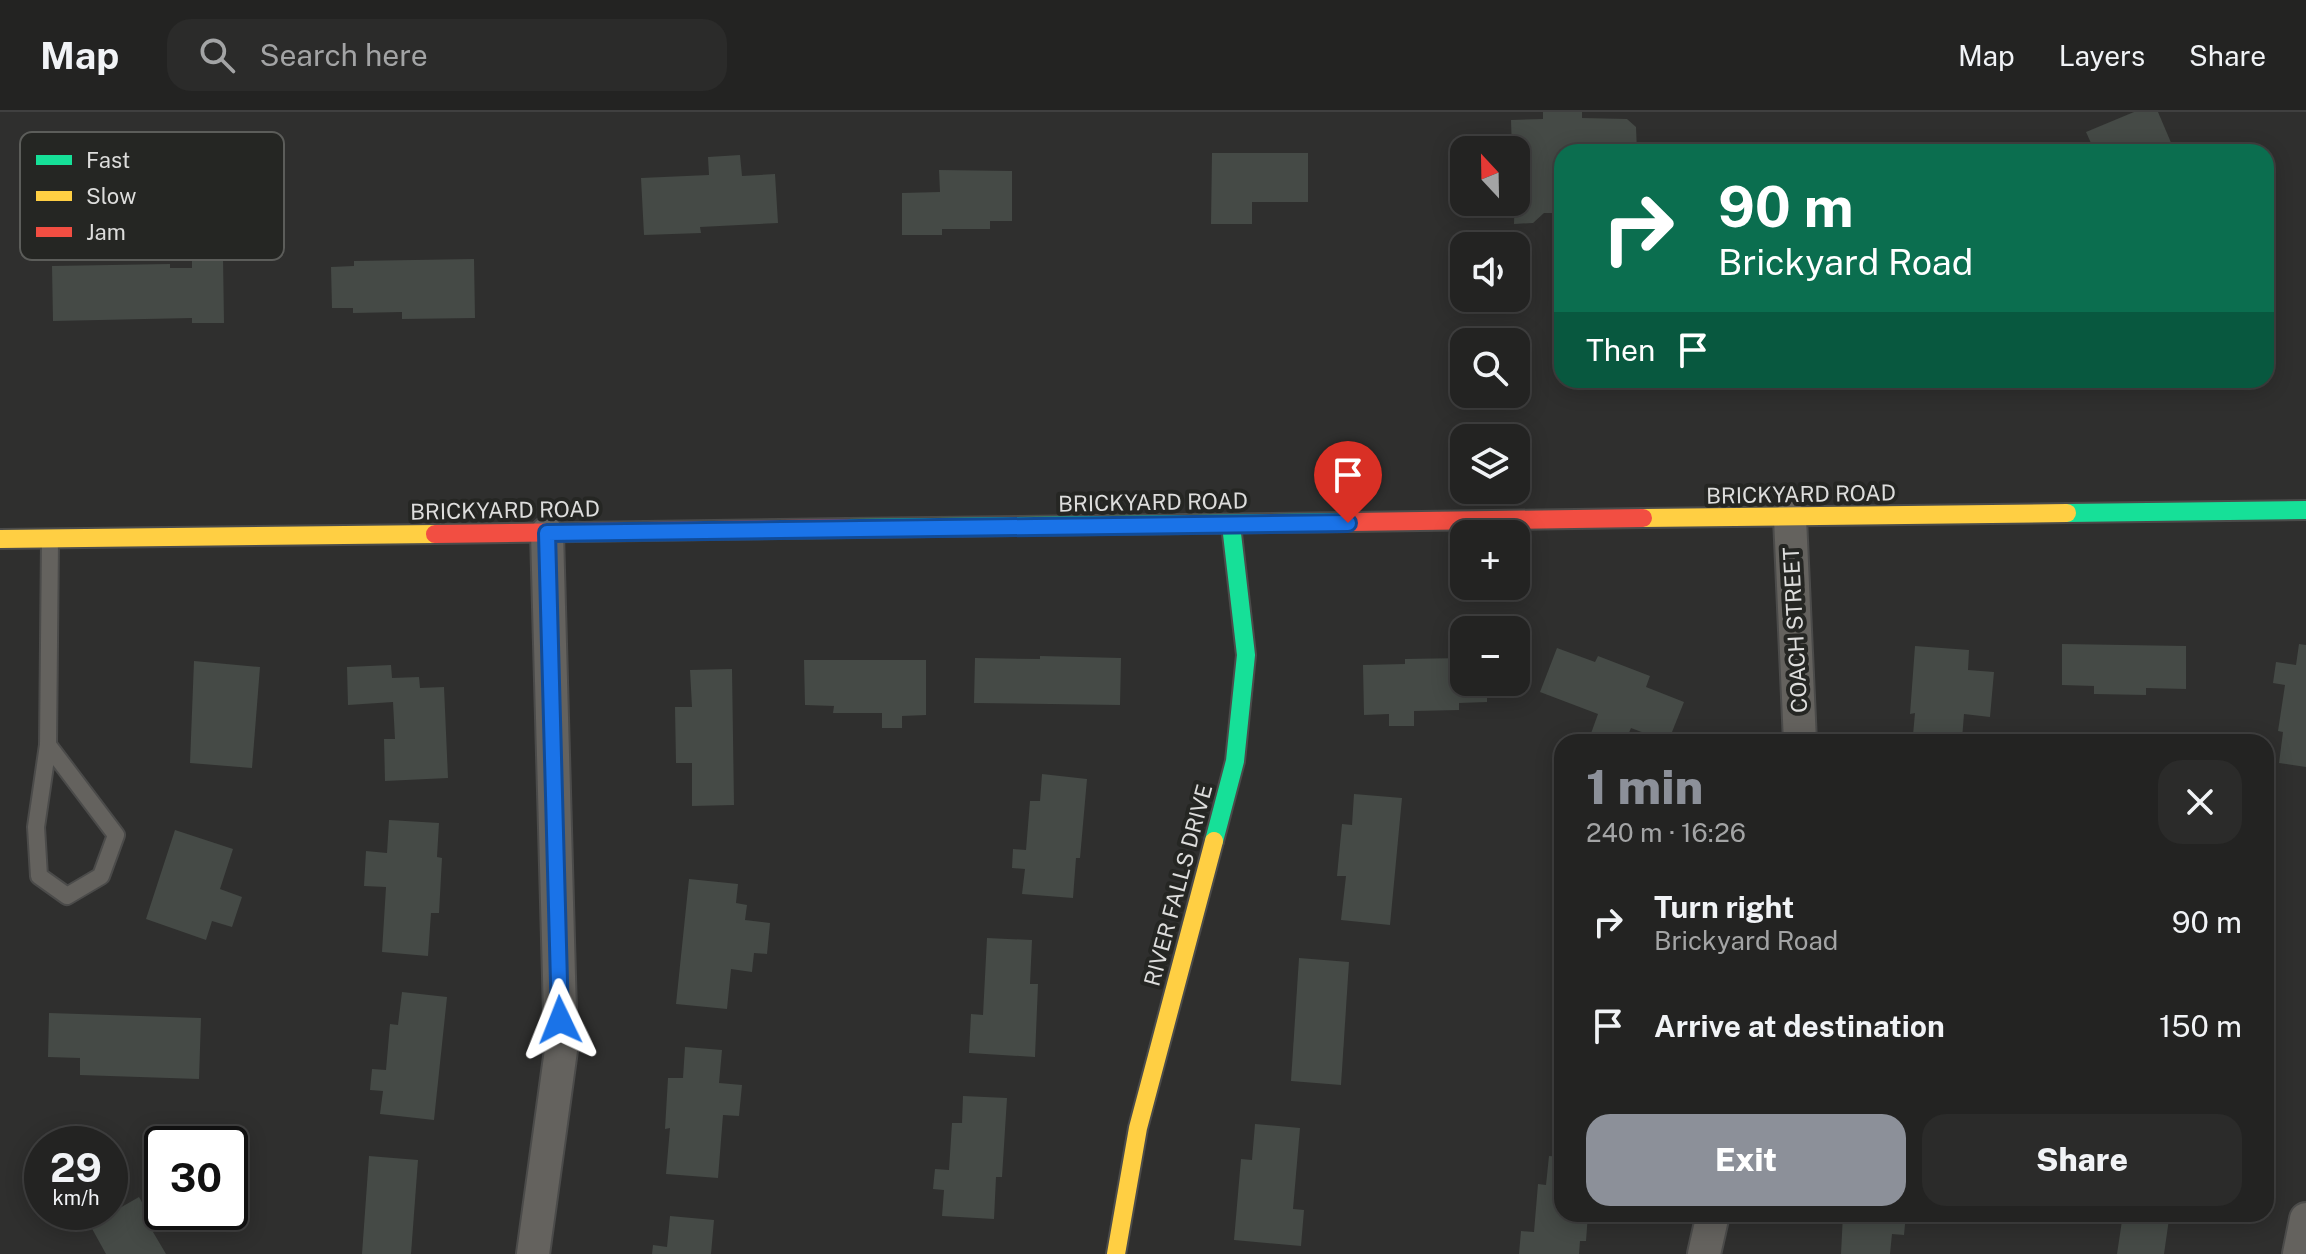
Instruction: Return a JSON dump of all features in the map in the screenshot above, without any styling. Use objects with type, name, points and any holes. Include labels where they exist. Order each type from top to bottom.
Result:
[{"type":"street","name":"BRICKYARD ROAD","points":[[0,539],[2306,510]]},
{"type":"street","name":"COACH STREET","points":[[1790,518],[1800,734]]},
{"type":"street","name":"RIVER FALLS DRIVE","points":[[1116,1254],[1138,1128],[1235,761],[1246,655],[1231,525]]},
{"type":"street","points":[[533,1254],[561,1050],[547,533]]},
{"type":"street","points":[[2299,1254],[2306,1219]]},
{"type":"street","points":[[1704,1254],[1711,1222]]},
{"type":"lane","points":[[48,745],[116,835],[101,876],[67,896],[39,876],[36,827],[48,745],[50,539]]},
{"type":"building","points":[[1543,112],[1582,112],[1582,118],[1627,119],[1636,127],[1637,144],[1554,144],[1554,213],[1544,213],[1533,223],[1514,224],[1514,216],[1530,216],[1530,136],[1512,136],[1511,120],[1543,119]]},
{"type":"building","points":[[2134,112],[2158,112],[2172,144],[2091,144],[2086,132]]},
{"type":"building","points":[[1212,153],[1308,153],[1308,202],[1252,202],[1252,224],[1211,224]]},
{"type":"building","points":[[740,155],[742,176],[775,174],[778,223],[700,227],[701,233],[644,235],[641,178],[709,175],[708,157]]},
{"type":"building","points":[[939,170],[1012,171],[1012,221],[990,221],[990,229],[942,229],[942,235],[902,235],[902,193],[940,192]]},
{"type":"building","points":[[474,259],[475,318],[402,319],[402,312],[353,313],[353,308],[332,308],[331,267],[354,266],[354,261]]},
{"type":"building","points":[[192,260],[223,260],[224,323],[192,323],[192,318],[53,321],[52,266],[170,264],[170,268],[192,268]]},
{"type":"building","points":[[2062,644],[2186,646],[2186,689],[2146,688],[2146,695],[2094,694],[2094,686],[2062,685]]},
{"type":"building","points":[[2299,644],[2306,645],[2306,767],[2279,763],[2283,732],[2278,731],[2285,685],[2273,683],[2276,662],[2296,665]]},
{"type":"building","points":[[1915,646],[1969,650],[1968,670],[1994,672],[1990,717],[1964,714],[1962,734],[1913,734],[1915,713],[1910,714]]},
{"type":"building","points":[[1557,648],[1595,662],[1598,656],[1650,676],[1646,687],[1684,702],[1671,734],[1647,734],[1631,728],[1628,734],[1591,734],[1598,714],[1540,692]]},
{"type":"building","points":[[1040,656],[1121,658],[1120,705],[974,703],[975,658],[1040,659]]},
{"type":"building","points":[[1450,658],[1450,696],[1487,696],[1487,702],[1459,703],[1459,710],[1414,711],[1414,726],[1389,726],[1389,714],[1364,715],[1363,665],[1405,664],[1405,659]]},
{"type":"building","points":[[804,660],[926,660],[926,715],[902,716],[902,728],[882,728],[882,713],[833,713],[834,706],[805,705]]},
{"type":"building","points":[[194,661],[260,667],[252,768],[190,763]]},
{"type":"building","points":[[391,665],[392,678],[419,677],[420,688],[444,687],[448,778],[385,781],[384,739],[395,739],[393,702],[348,705],[347,667]]},
{"type":"building","points":[[732,669],[734,805],[692,806],[692,763],[676,763],[675,707],[692,707],[690,670]]},
{"type":"building","points":[[1042,774],[1087,779],[1073,898],[1022,894],[1025,869],[1012,868],[1013,849],[1026,850],[1030,801],[1040,801]]},
{"type":"building","points":[[1354,794],[1402,798],[1390,925],[1341,920],[1346,876],[1337,876],[1342,824],[1352,825]]},
{"type":"building","points":[[389,820],[439,823],[437,857],[442,858],[439,913],[431,913],[428,956],[382,952],[386,887],[364,886],[366,851],[387,853]]},
{"type":"building","points":[[175,830],[233,849],[220,889],[242,897],[232,927],[212,921],[206,940],[146,919]]},
{"type":"building","points":[[689,879],[738,884],[736,903],[747,905],[745,920],[770,923],[767,954],[754,953],[752,972],[731,969],[727,1009],[676,1004]]},
{"type":"building","points":[[987,938],[1032,940],[1030,984],[1038,984],[1035,1057],[969,1053],[971,1014],[983,1015]]},
{"type":"building","points":[[1299,958],[1349,962],[1341,1085],[1291,1081]]},
{"type":"building","points":[[402,992],[447,997],[434,1120],[380,1114],[383,1091],[370,1090],[372,1069],[386,1070],[390,1024],[398,1025]]},
{"type":"building","points":[[49,1013],[201,1018],[199,1079],[80,1075],[80,1058],[48,1057]]},
{"type":"building","points":[[685,1047],[722,1050],[719,1083],[742,1085],[739,1116],[723,1115],[718,1178],[666,1174],[670,1128],[665,1129],[668,1078],[683,1078]]},
{"type":"building","points":[[963,1096],[1007,1098],[1002,1177],[996,1177],[994,1219],[942,1216],[944,1190],[933,1189],[935,1169],[949,1170],[952,1123],[962,1123]]},
{"type":"building","points":[[1255,1124],[1300,1128],[1293,1209],[1304,1210],[1301,1246],[1234,1240],[1241,1159],[1252,1160]]},
{"type":"building","points":[[369,1156],[418,1160],[411,1254],[362,1254]]},
{"type":"building","points":[[1549,1156],[1554,1156],[1554,1222],[1587,1222],[1586,1241],[1580,1241],[1579,1254],[1519,1254],[1521,1231],[1534,1232],[1538,1184],[1546,1185]]},
{"type":"building","points":[[139,1197],[144,1206],[144,1230],[156,1230],[153,1232],[166,1254],[106,1254],[93,1230],[128,1230],[128,1203]]},
{"type":"building","points":[[670,1216],[714,1220],[711,1254],[652,1254],[653,1245],[667,1247]]},
{"type":"building","points":[[1843,1222],[1905,1222],[1904,1235],[1892,1234],[1890,1254],[1841,1254]]},
{"type":"building","points":[[2122,1222],[2169,1222],[2164,1254],[2117,1254]]},
{"type":"traffic: fast","points":[[2067,513],[2306,510]]},
{"type":"traffic: fast","points":[[847,528],[1351,522]]},
{"type":"traffic: fast","points":[[1214,841],[1235,761],[1246,655],[1231,525]]},
{"type":"traffic: slow","points":[[1643,518],[2067,513]]},
{"type":"traffic: slow","points":[[0,539],[435,534]]},
{"type":"traffic: slow","points":[[1116,1254],[1138,1128],[1214,841]]},
{"type":"traffic: jam","points":[[1351,522],[1643,518]]},
{"type":"traffic: jam","points":[[435,534],[847,528]]},
{"type":"route","points":[[560,1020],[547,533],[1348,523]]}]
